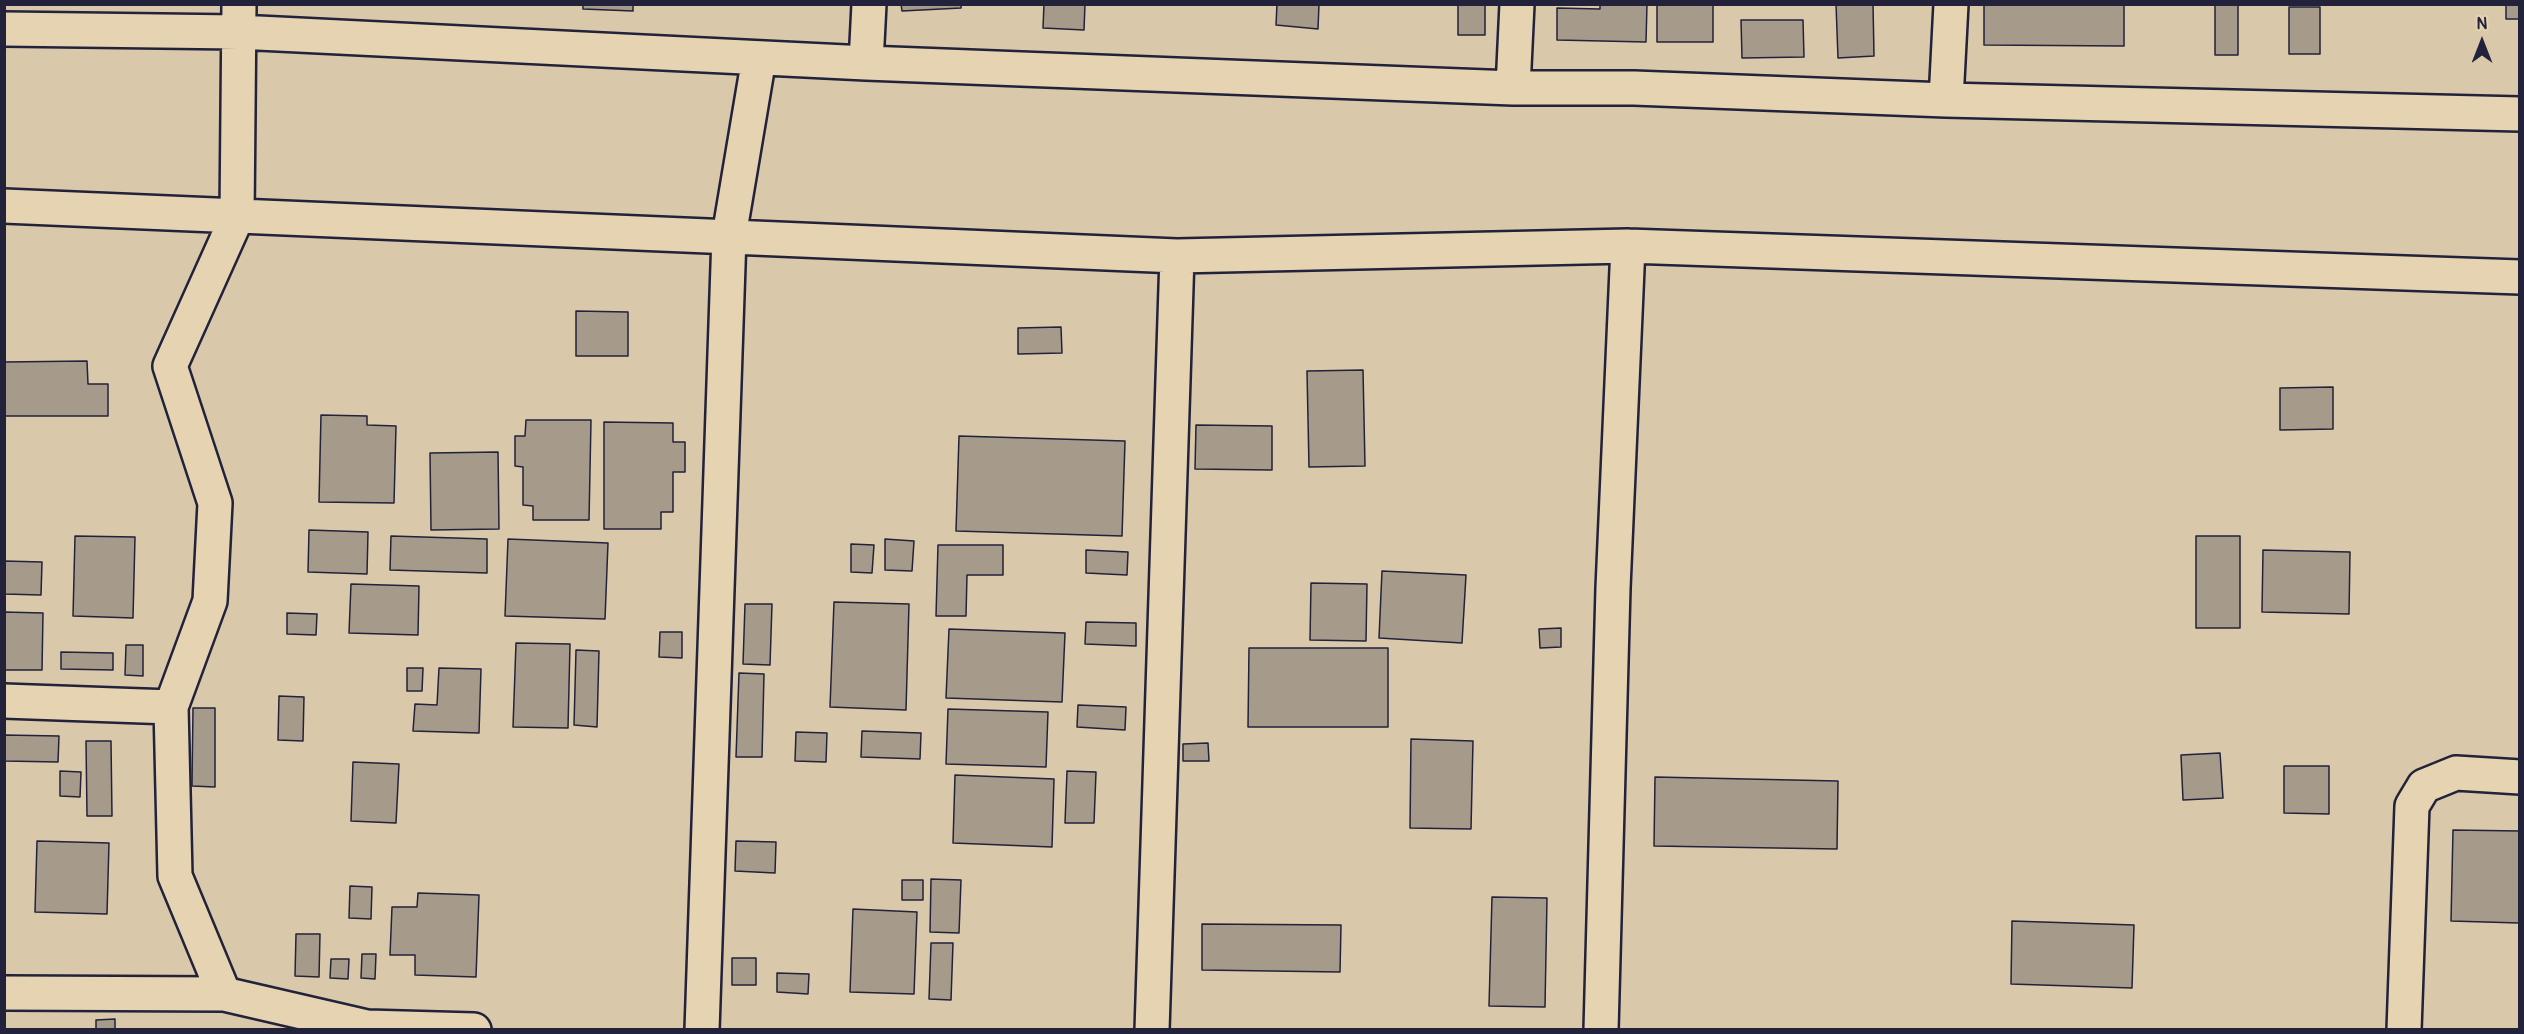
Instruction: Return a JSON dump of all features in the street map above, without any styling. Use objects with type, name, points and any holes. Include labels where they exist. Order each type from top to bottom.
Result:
[{"type":"street","points":[[866,63],[869,4]]},
{"type":"street","points":[[1513,88],[1517,4]]},
{"type":"street","points":[[1946,100],[1951,4]]},
{"type":"street","points":[[4,29],[238,18],[759,58],[866,63],[1513,88],[1634,88],[1946,100],[2520,114]]},
{"type":"street","points":[[224,994],[175,876],[171,707],[210,601],[215,503],[170,366],[237,217],[238,18]]},
{"type":"street","points":[[702,1029],[729,236],[759,58]]},
{"type":"street","points":[[4,206],[1177,256],[1628,246],[2520,277]]},
{"type":"street","points":[[1601,1029],[1613,588],[1628,246]]},
{"type":"street","points":[[1152,1029],[1177,256]]},
{"type":"street","points":[[4,701],[171,707]]},
{"type":"street","points":[[2404,1029],[2412,806],[2424,786],[2456,773],[2520,777]]},
{"type":"street","points":[[4,993],[224,994],[367,1027],[474,1029]]},
{"type":"building","points":[[583,4],[633,4],[633,11],[583,9]]},
{"type":"building","points":[[901,4],[961,4],[961,8],[902,11]]},
{"type":"building","points":[[1044,4],[1085,4],[1084,30],[1043,28]]},
{"type":"building","points":[[1277,4],[1319,4],[1318,29],[1276,25]]},
{"type":"building","points":[[1458,4],[1485,4],[1485,35],[1458,35]]},
{"type":"building","points":[[1600,4],[1647,4],[1646,42],[1557,40],[1557,8],[1600,9]]},
{"type":"building","points":[[1657,4],[1713,4],[1713,42],[1657,42]]},
{"type":"building","points":[[1836,4],[1873,4],[1874,56],[1838,58]]},
{"type":"building","points":[[1984,4],[2124,4],[2124,46],[1984,45]]},
{"type":"building","points":[[2215,4],[2238,4],[2238,55],[2215,55]]},
{"type":"building","points":[[2506,4],[2520,4],[2520,19],[2506,19]]},
{"type":"building","points":[[2289,7],[2320,7],[2320,54],[2289,54]]},
{"type":"building","points":[[1741,20],[1803,20],[1804,57],[1742,58]]},
{"type":"building","points":[[576,311],[628,312],[628,356],[576,356]]},
{"type":"building","points":[[1061,327],[1062,353],[1018,354],[1018,328]]},
{"type":"building","points":[[87,361],[88,384],[108,384],[108,416],[4,416],[4,362]]},
{"type":"building","points":[[1363,370],[1365,466],[1309,467],[1307,371]]},
{"type":"building","points":[[2333,387],[2333,429],[2280,430],[2280,388]]},
{"type":"building","points":[[321,415],[367,416],[367,425],[396,426],[394,503],[319,502]]},
{"type":"building","points":[[526,420],[591,420],[589,520],[533,520],[533,506],[523,505],[523,467],[515,466],[515,436],[525,436]]},
{"type":"building","points":[[604,422],[673,423],[673,442],[685,442],[685,472],[673,472],[673,512],[661,512],[661,529],[604,529]]},
{"type":"building","points":[[1196,425],[1272,426],[1272,470],[1195,469]]},
{"type":"building","points":[[959,436],[1125,441],[1122,536],[956,531]]},
{"type":"building","points":[[498,452],[499,529],[431,530],[430,453]]},
{"type":"building","points":[[309,530],[368,532],[367,574],[308,572]]},
{"type":"building","points":[[75,536],[135,537],[133,618],[73,616]]},
{"type":"building","points":[[391,536],[487,539],[487,573],[390,570]]},
{"type":"building","points":[[2196,536],[2240,536],[2240,628],[2196,628]]},
{"type":"building","points":[[508,539],[608,543],[605,619],[505,616]]},
{"type":"building","points":[[885,539],[914,541],[912,571],[885,570]]},
{"type":"building","points":[[851,544],[874,545],[872,573],[851,572]]},
{"type":"building","points":[[938,545],[1003,545],[1003,575],[967,575],[966,616],[936,616]]},
{"type":"building","points":[[1086,550],[1128,552],[1127,575],[1086,573]]},
{"type":"building","points":[[2263,550],[2350,552],[2349,614],[2262,612]]},
{"type":"building","points":[[4,561],[42,562],[41,595],[4,594]]},
{"type":"building","points":[[1382,571],[1466,575],[1462,643],[1379,638]]},
{"type":"building","points":[[1311,583],[1367,584],[1366,641],[1310,640]]},
{"type":"building","points":[[351,584],[419,586],[418,635],[349,633]]},
{"type":"building","points":[[834,602],[909,604],[906,710],[830,707]]},
{"type":"building","points":[[745,604],[772,604],[770,665],[743,664]]},
{"type":"building","points":[[4,612],[43,613],[42,670],[4,670]]},
{"type":"building","points":[[287,613],[317,614],[316,635],[287,634]]},
{"type":"building","points":[[1086,622],[1136,623],[1136,646],[1085,644]]},
{"type":"building","points":[[1561,628],[1561,647],[1540,648],[1539,629]]},
{"type":"building","points":[[949,629],[1065,633],[1062,702],[946,698]]},
{"type":"building","points":[[660,632],[682,632],[682,658],[659,657]]},
{"type":"building","points":[[516,643],[570,644],[568,728],[513,727]]},
{"type":"building","points":[[126,645],[143,645],[143,676],[125,675]]},
{"type":"building","points":[[1249,648],[1388,648],[1388,727],[1248,727]]},
{"type":"building","points":[[576,650],[599,651],[597,727],[574,725]]},
{"type":"building","points":[[61,652],[113,653],[113,670],[61,669]]},
{"type":"building","points":[[407,668],[423,668],[422,691],[407,691]]},
{"type":"building","points":[[439,668],[481,669],[479,733],[413,731],[415,704],[437,705]]},
{"type":"building","points":[[739,673],[764,674],[762,757],[736,757]]},
{"type":"building","points":[[279,696],[304,697],[303,741],[278,740]]},
{"type":"building","points":[[1078,705],[1126,707],[1125,730],[1077,727]]},
{"type":"building","points":[[193,708],[215,708],[215,787],[192,786]]},
{"type":"building","points":[[948,709],[1048,712],[1046,767],[946,764]]},
{"type":"building","points":[[862,731],[921,733],[920,759],[861,757]]},
{"type":"building","points":[[796,732],[827,733],[826,762],[795,761]]},
{"type":"building","points":[[4,735],[59,736],[58,762],[4,761]]},
{"type":"building","points":[[1411,739],[1473,741],[1471,829],[1410,828]]},
{"type":"building","points":[[86,741],[111,741],[112,816],[87,816]]},
{"type":"building","points":[[1208,743],[1209,761],[1183,761],[1183,744]]},
{"type":"building","points":[[2220,753],[2223,798],[2183,800],[2181,755]]},
{"type":"building","points":[[353,762],[399,764],[396,823],[351,821]]},
{"type":"building","points":[[2284,766],[2329,766],[2329,814],[2284,813]]},
{"type":"building","points":[[60,771],[81,772],[80,797],[60,796]]},
{"type":"building","points":[[1067,771],[1096,772],[1094,823],[1065,823]]},
{"type":"building","points":[[955,775],[1054,779],[1052,847],[953,843]]},
{"type":"building","points":[[1655,777],[1838,781],[1837,849],[1654,846]]},
{"type":"building","points":[[2453,830],[2520,831],[2519,923],[2451,921]]},
{"type":"building","points":[[37,841],[109,843],[107,914],[35,912]]},
{"type":"building","points":[[736,841],[776,842],[775,873],[735,871]]},
{"type":"building","points":[[931,879],[961,880],[959,933],[930,932]]},
{"type":"building","points":[[902,880],[923,880],[923,900],[902,900]]},
{"type":"building","points":[[350,886],[372,887],[371,919],[349,918]]},
{"type":"building","points":[[418,893],[479,895],[476,977],[415,975],[415,955],[390,955],[392,907],[417,907]]},
{"type":"building","points":[[1492,897],[1547,898],[1545,1007],[1489,1006]]},
{"type":"building","points":[[853,909],[917,912],[914,994],[850,992]]},
{"type":"building","points":[[2012,921],[2134,925],[2132,988],[2011,984]]},
{"type":"building","points":[[1202,924],[1341,925],[1340,972],[1202,970]]},
{"type":"building","points":[[296,934],[320,934],[319,977],[295,976]]},
{"type":"building","points":[[931,943],[953,943],[951,1000],[929,999]]},
{"type":"building","points":[[362,954],[376,954],[375,979],[361,978]]},
{"type":"building","points":[[732,958],[756,958],[756,985],[732,985]]},
{"type":"building","points":[[331,959],[349,959],[348,979],[330,978]]},
{"type":"building","points":[[777,973],[809,974],[808,994],[777,992]]},
{"type":"building","points":[[115,1019],[115,1030],[96,1030],[96,1020]]}]
